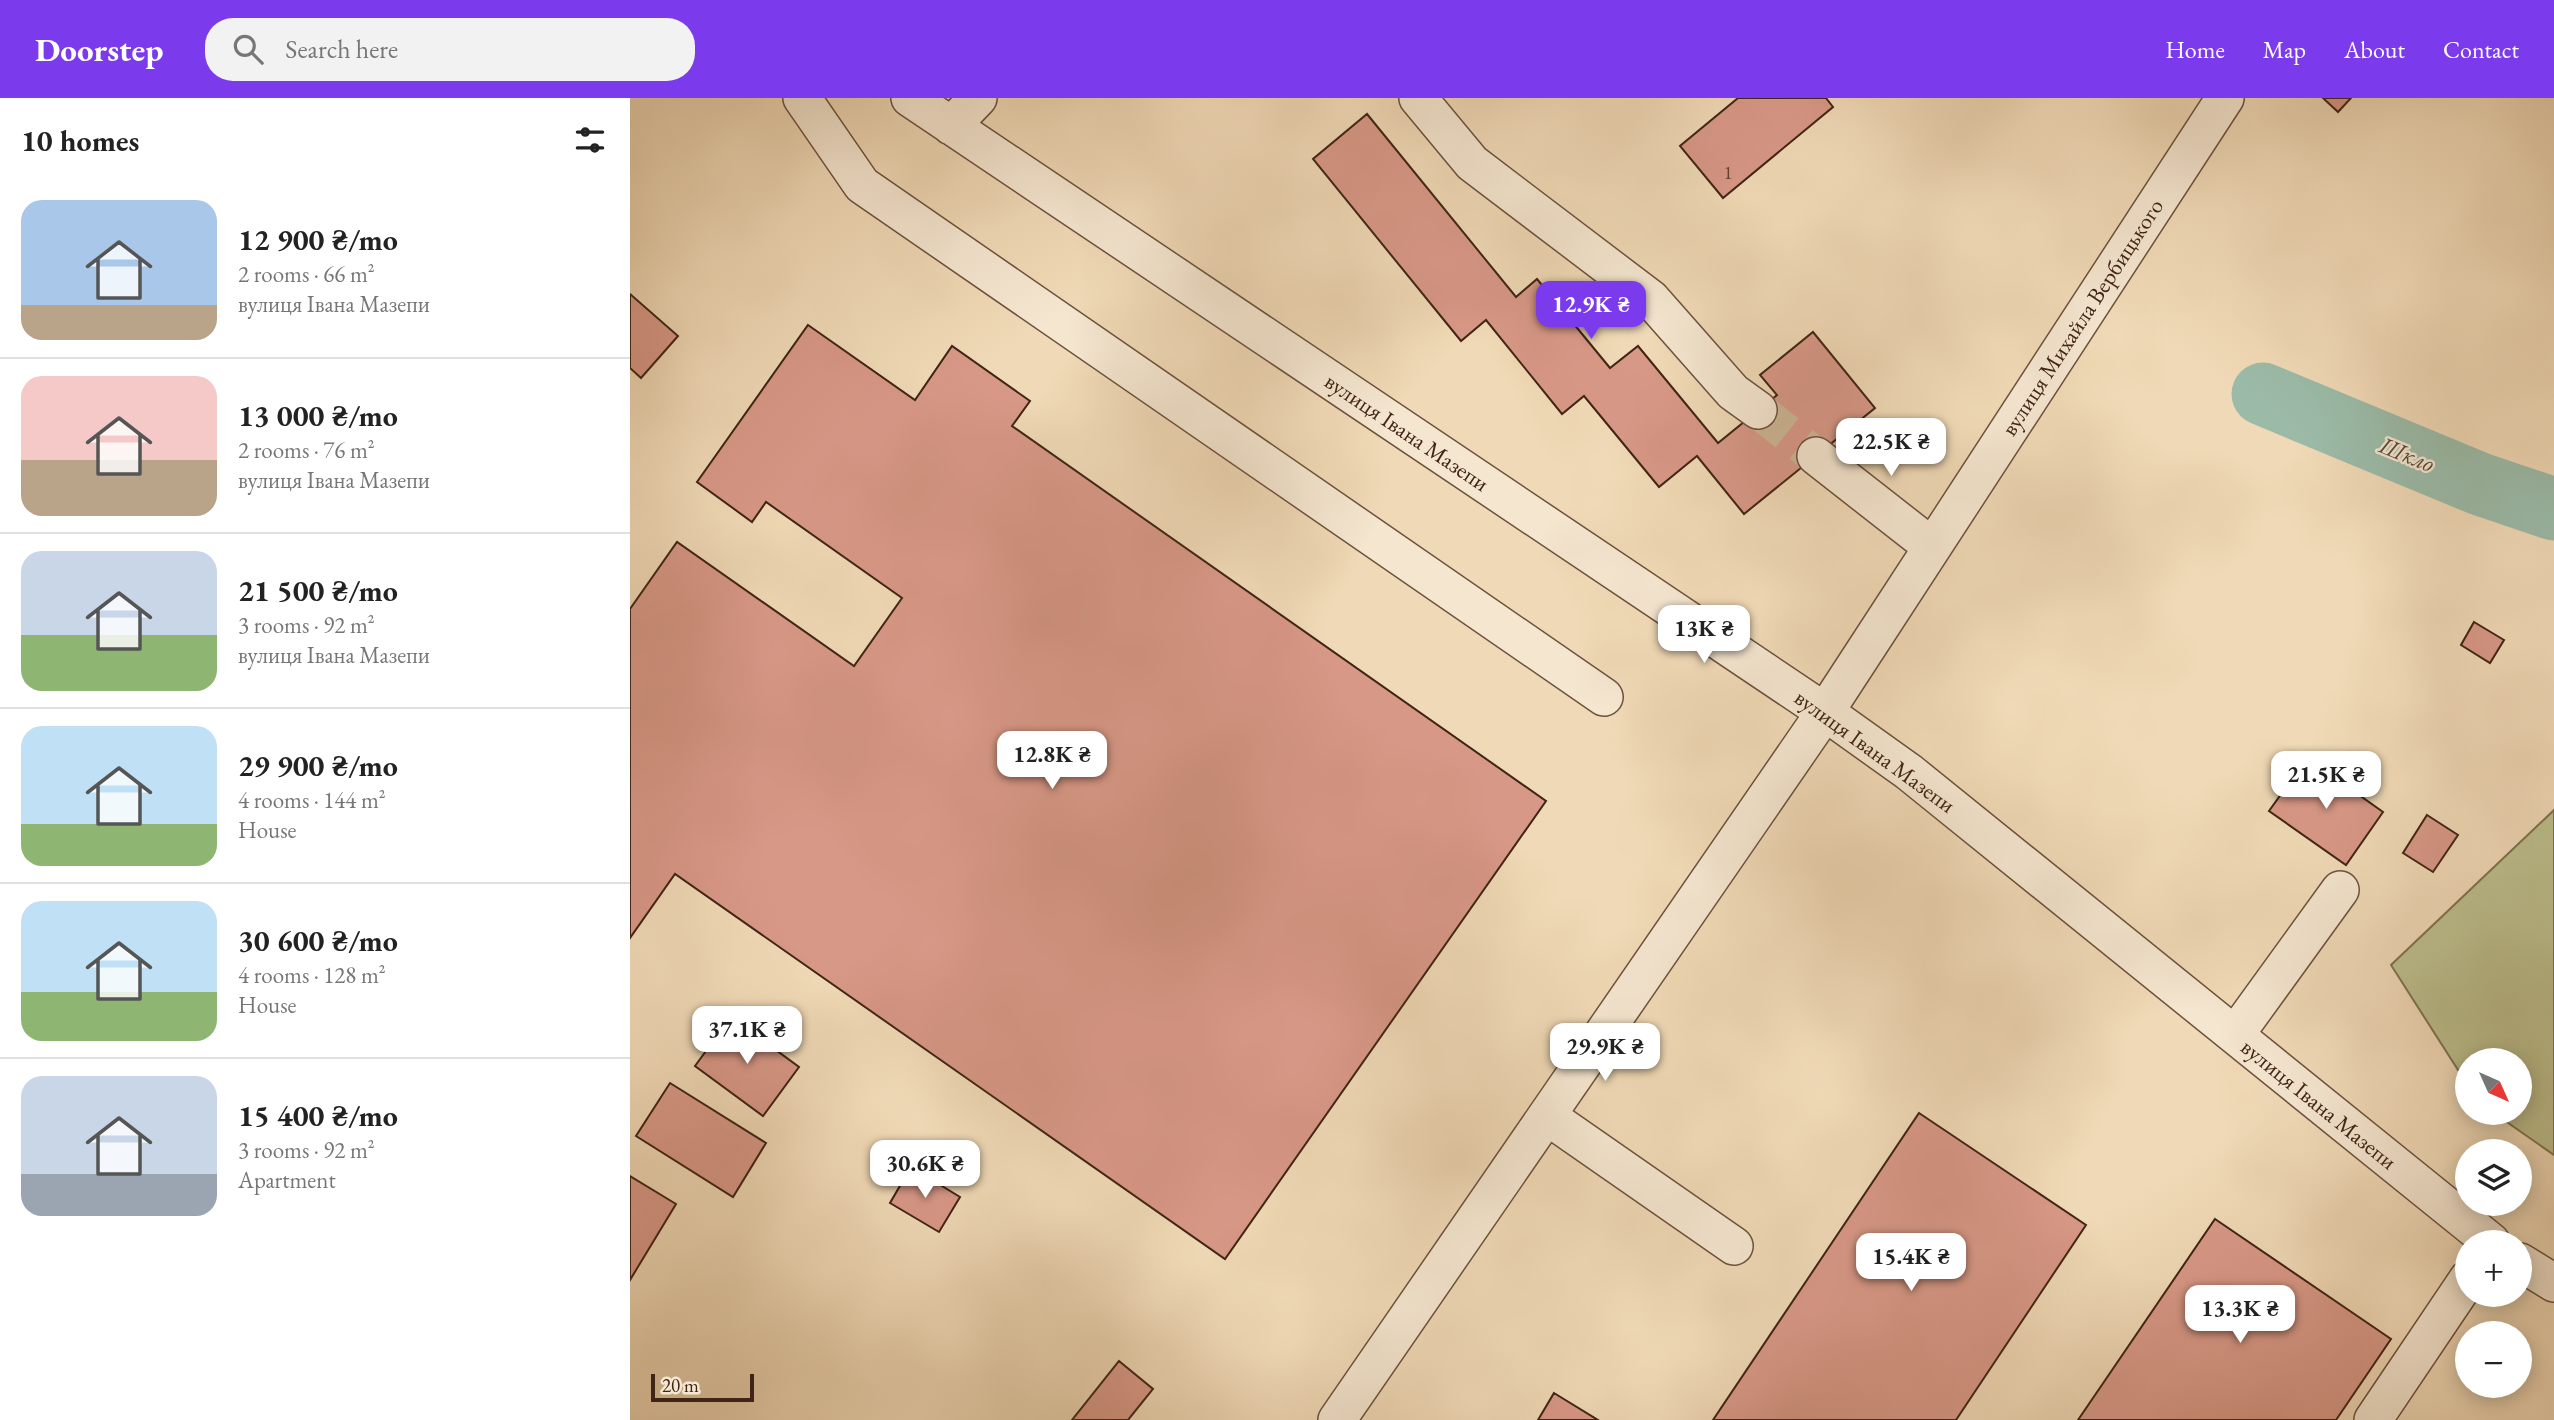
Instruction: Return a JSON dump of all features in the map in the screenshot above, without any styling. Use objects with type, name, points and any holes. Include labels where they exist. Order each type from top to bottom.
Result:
[{"type":"street","points":[[802,98],[862,186],[1604,697]]},
{"type":"street","name":"вулиця Івана Мазепи","points":[[910,98],[1825,712],[1909,772],[2476,1230]]},
{"type":"street","points":[[951,126],[978,98]]},
{"type":"street","points":[[1418,98],[1472,163],[1651,299],[1734,392],[1758,410]]},
{"type":"street","name":"вулиця Михайла Вербицького","points":[[1337,1420],[1825,712],[2225,98]]},
{"type":"street","points":[[1816,456],[1931,546]]},
{"type":"street","points":[[2235,1035],[2340,890]]},
{"type":"street","points":[[1547,1116],[1734,1246]]},
{"type":"street","points":[[2532,1269],[2554,1283]]},
{"type":"street","points":[[2374,1420],[2455,1298]]},
{"type":"green space","points":[[2554,810],[2554,1155],[2511,1125],[2532,1125],[2532,1048],[2455,1048],[2455,1065],[2391,965]]},
{"type":"building","points":[[1738,98],[1826,98],[1833,107],[1723,198],[1680,146]]},
{"type":"building","points":[[2323,98],[2351,98],[2338,112]]},
{"type":"building","points":[[1367,114],[1516,297],[1537,279],[1610,368],[1638,346],[1718,443],[1777,395],[1760,375],[1813,332],[1875,408],[1744,514],[1697,456],[1659,487],[1584,396],[1562,414],[1486,320],[1461,341],[1313,159]]},
{"type":"building","points":[[630,294],[678,336],[641,378],[630,368]]},
{"type":"building","points":[[808,325],[915,400],[952,346],[1030,401],[1012,426],[1546,801],[1225,1259],[675,874],[630,938],[630,609],[677,542],[854,666],[902,598],[766,502],[752,522],[697,482]]},
{"type":"building","points":[[2474,622],[2504,640],[2490,663],[2461,645]]},
{"type":"building","points":[[2307,758],[2383,812],[2346,865],[2269,811]]},
{"type":"building","points":[[2427,815],[2458,835],[2433,872],[2403,853]]},
{"type":"building","points":[[731,1017],[799,1067],[763,1116],[695,1066]]},
{"type":"building","points":[[670,1083],[766,1143],[733,1197],[636,1136]]},
{"type":"building","points":[[1919,1113],[2086,1225],[1956,1420],[1713,1420]]},
{"type":"building","points":[[911,1167],[960,1197],[939,1232],[890,1203]]},
{"type":"building","points":[[630,1176],[676,1204],[630,1280]]},
{"type":"building","points":[[2215,1219],[2391,1339],[2336,1420],[2078,1420]]},
{"type":"building","points":[[1119,1361],[1153,1389],[1128,1420],[1072,1420]]},
{"type":"building","points":[[1554,1393],[1598,1420],[1538,1420]]},
{"type":"waterway","name":"Шкло","points":[[2263,394],[2480,484],[2554,509]]},
{"type":"tunnel","points":[[1758,410],[1816,456]]}]
